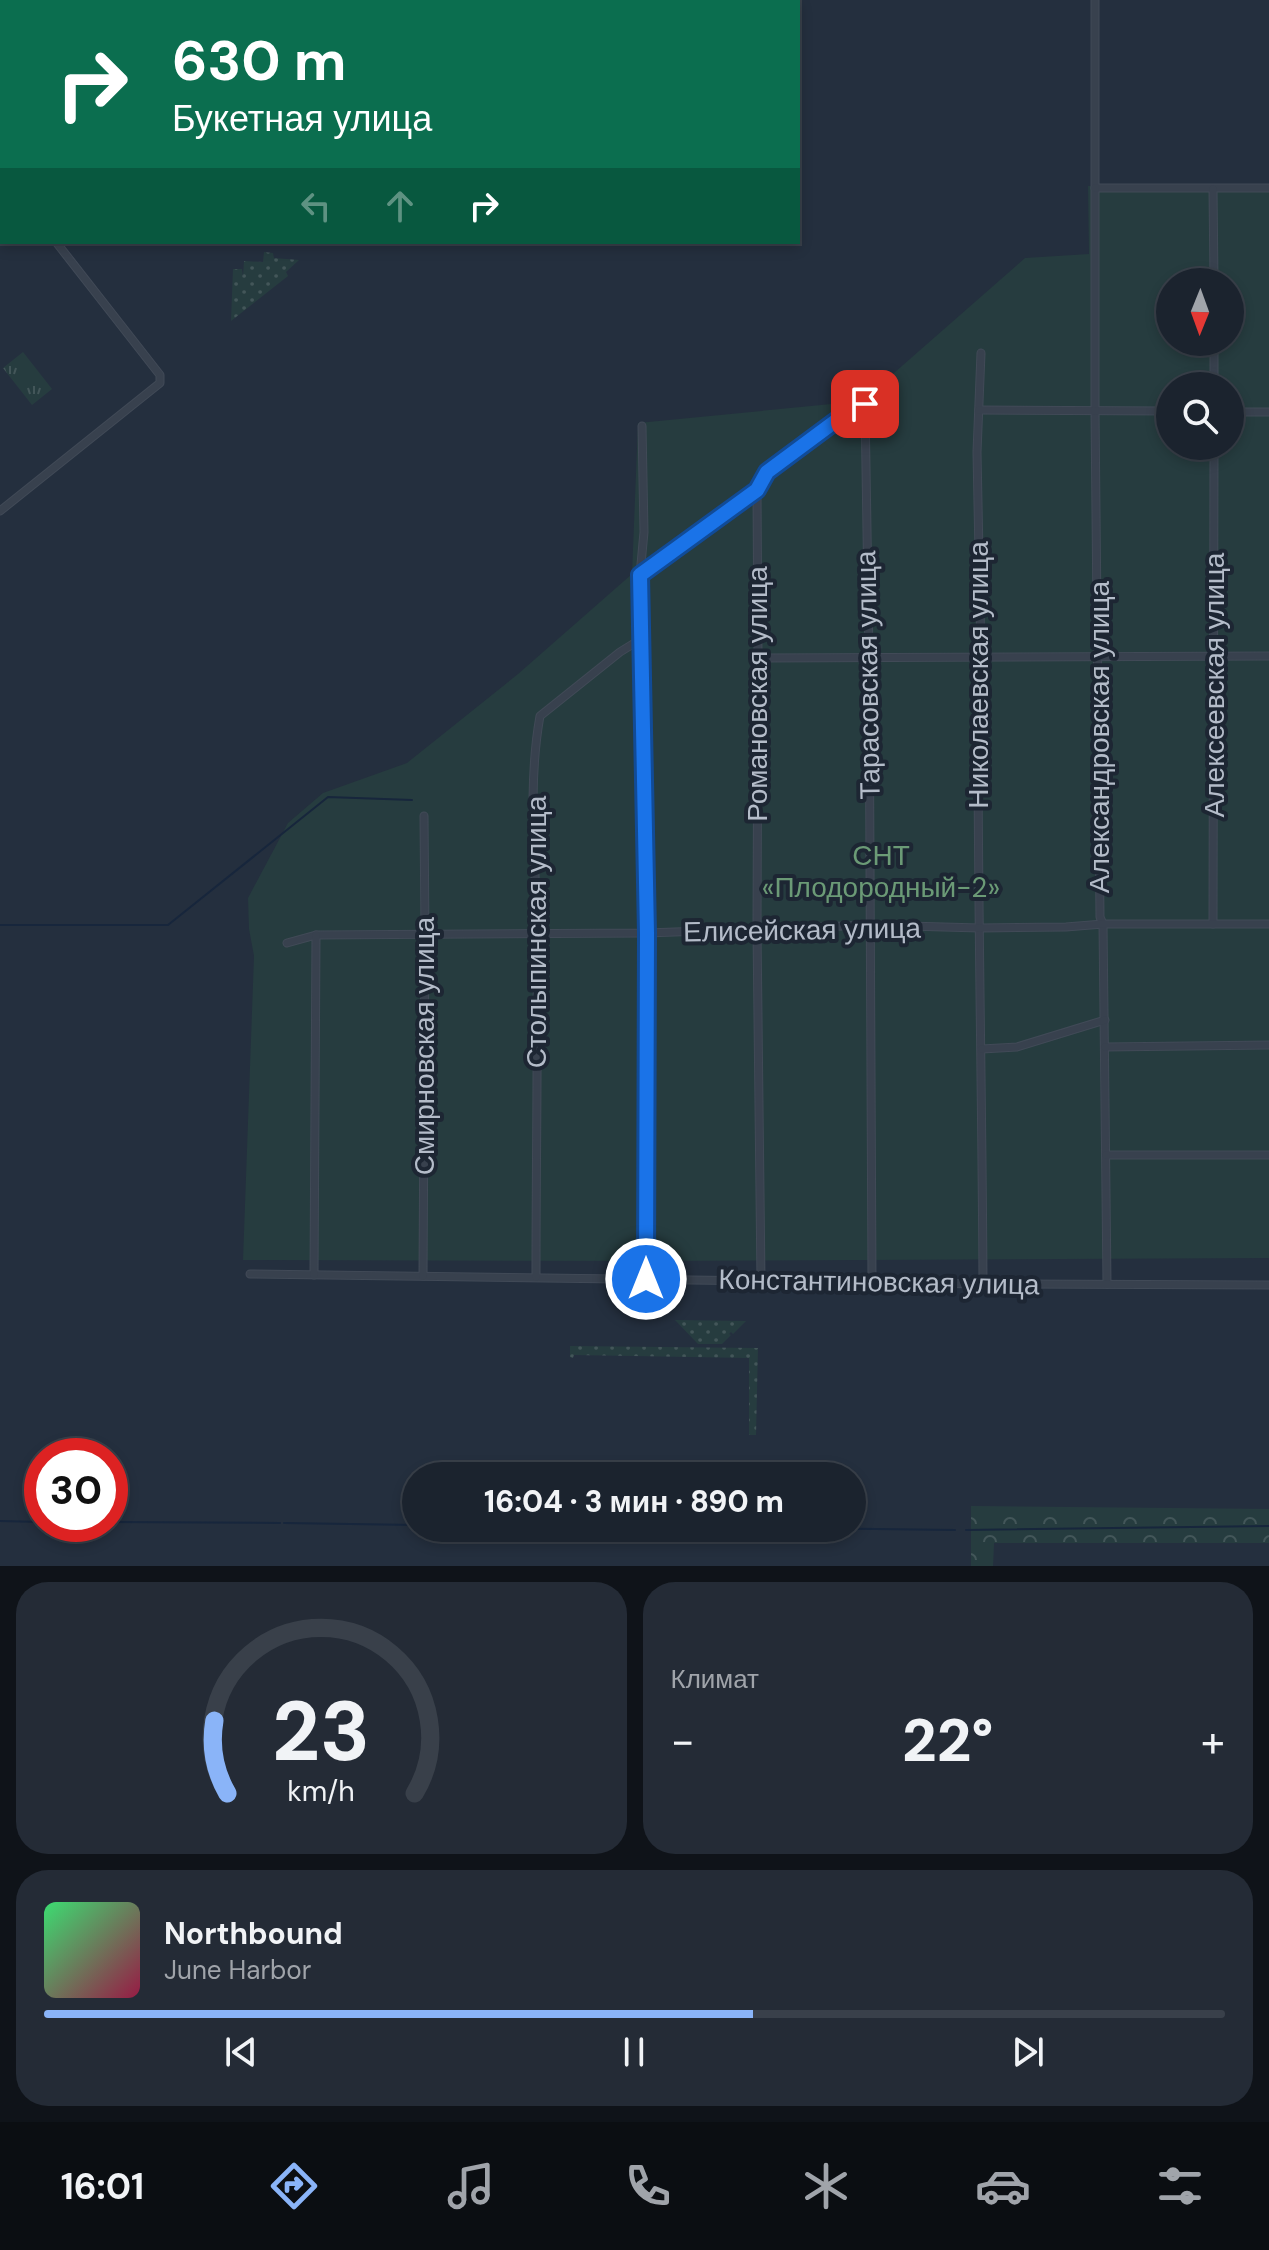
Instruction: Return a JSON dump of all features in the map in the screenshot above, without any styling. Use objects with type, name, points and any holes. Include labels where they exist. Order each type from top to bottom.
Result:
[{"type":"street","name":"Александровская улица","points":[[1095,0],[1095,411],[1107,1284]]},
{"type":"street","points":[[1095,188],[1269,188]]},
{"type":"street","points":[[1213,189],[1214,268]]},
{"type":"street","points":[[0,511],[160,383],[160,375],[58,244]]},
{"type":"street","name":"Николаевская улица","points":[[981,353],[977,452],[981,657],[978,665],[977,842],[983,1284]]},
{"type":"street","name":"Тарасовская улица","points":[[757,490],[767,472],[837,420],[865,404],[872,1282]]},
{"type":"street","points":[[979,410],[1156,411]]},
{"type":"street","points":[[1244,412],[1269,412]]},
{"type":"street","points":[[642,426],[644,532],[640,575],[647,933],[646,1279]]},
{"type":"street","name":"Алексеевская улица","points":[[1213,924],[1214,460]]},
{"type":"street","points":[[640,575],[757,490]]},
{"type":"street","name":"Романовская улица","points":[[757,490],[761,1281]]},
{"type":"street","name":"Столыпинская улица","points":[[536,1277],[535,741],[540,716],[641,639]]},
{"type":"street","points":[[758,658],[1269,656]]},
{"type":"street","name":"Смирновская улица","points":[[423,1276],[424,816]]},
{"type":"street","name":"Елисейская улица","points":[[287,943],[316,935],[647,933],[871,925],[980,928],[1269,924]]},
{"type":"street","points":[[314,1275],[316,935]]},
{"type":"street","points":[[982,1049],[1017,1047],[1105,1020]]},
{"type":"street","points":[[1105,1047],[1269,1045]]},
{"type":"street","points":[[1106,1155],[1269,1155]]},
{"type":"street","name":"Константиновская улица","points":[[250,1274],[1269,1285]]},
{"type":"green space","name":"СНТ «Плодородный-2»","points":[[1088,186],[1269,186],[1269,1258],[243,1260],[254,956],[248,898],[288,823],[323,793],[407,763],[518,674],[632,574],[638,423],[862,401],[1025,258],[1089,254]]},
{"type":"green space","points":[[264,252],[273,253],[274,258],[299,260],[286,272],[288,276],[231,321],[233,269],[242,269],[243,277],[244,261],[263,262]]},
{"type":"green space","points":[[23,352],[52,389],[32,405],[3,368]]},
{"type":"green space","points":[[675,1320],[746,1321],[733,1334],[731,1332],[722,1344],[698,1344]]},
{"type":"green space","points":[[570,1346],[758,1348],[756,1435],[749,1435],[749,1358],[574,1355],[573,1358],[570,1357]]},
{"type":"green space","points":[[971,1506],[1269,1509],[1269,1543],[994,1543],[993,1566],[971,1566]]},
{"type":"waterway","points":[[0,925],[168,925],[328,797],[412,800]]},
{"type":"waterway","points":[[0,1521],[24,1522]]},
{"type":"waterway","points":[[128,1522],[280,1523]]},
{"type":"waterway","points":[[284,1523],[402,1525]]},
{"type":"waterway","points":[[966,1530],[1269,1526]]},
{"type":"waterway","points":[[866,1529],[955,1530]]},
{"type":"route","points":[[646,1279],[647,933],[640,575],[757,490],[767,472],[837,420],[865,404]]}]
